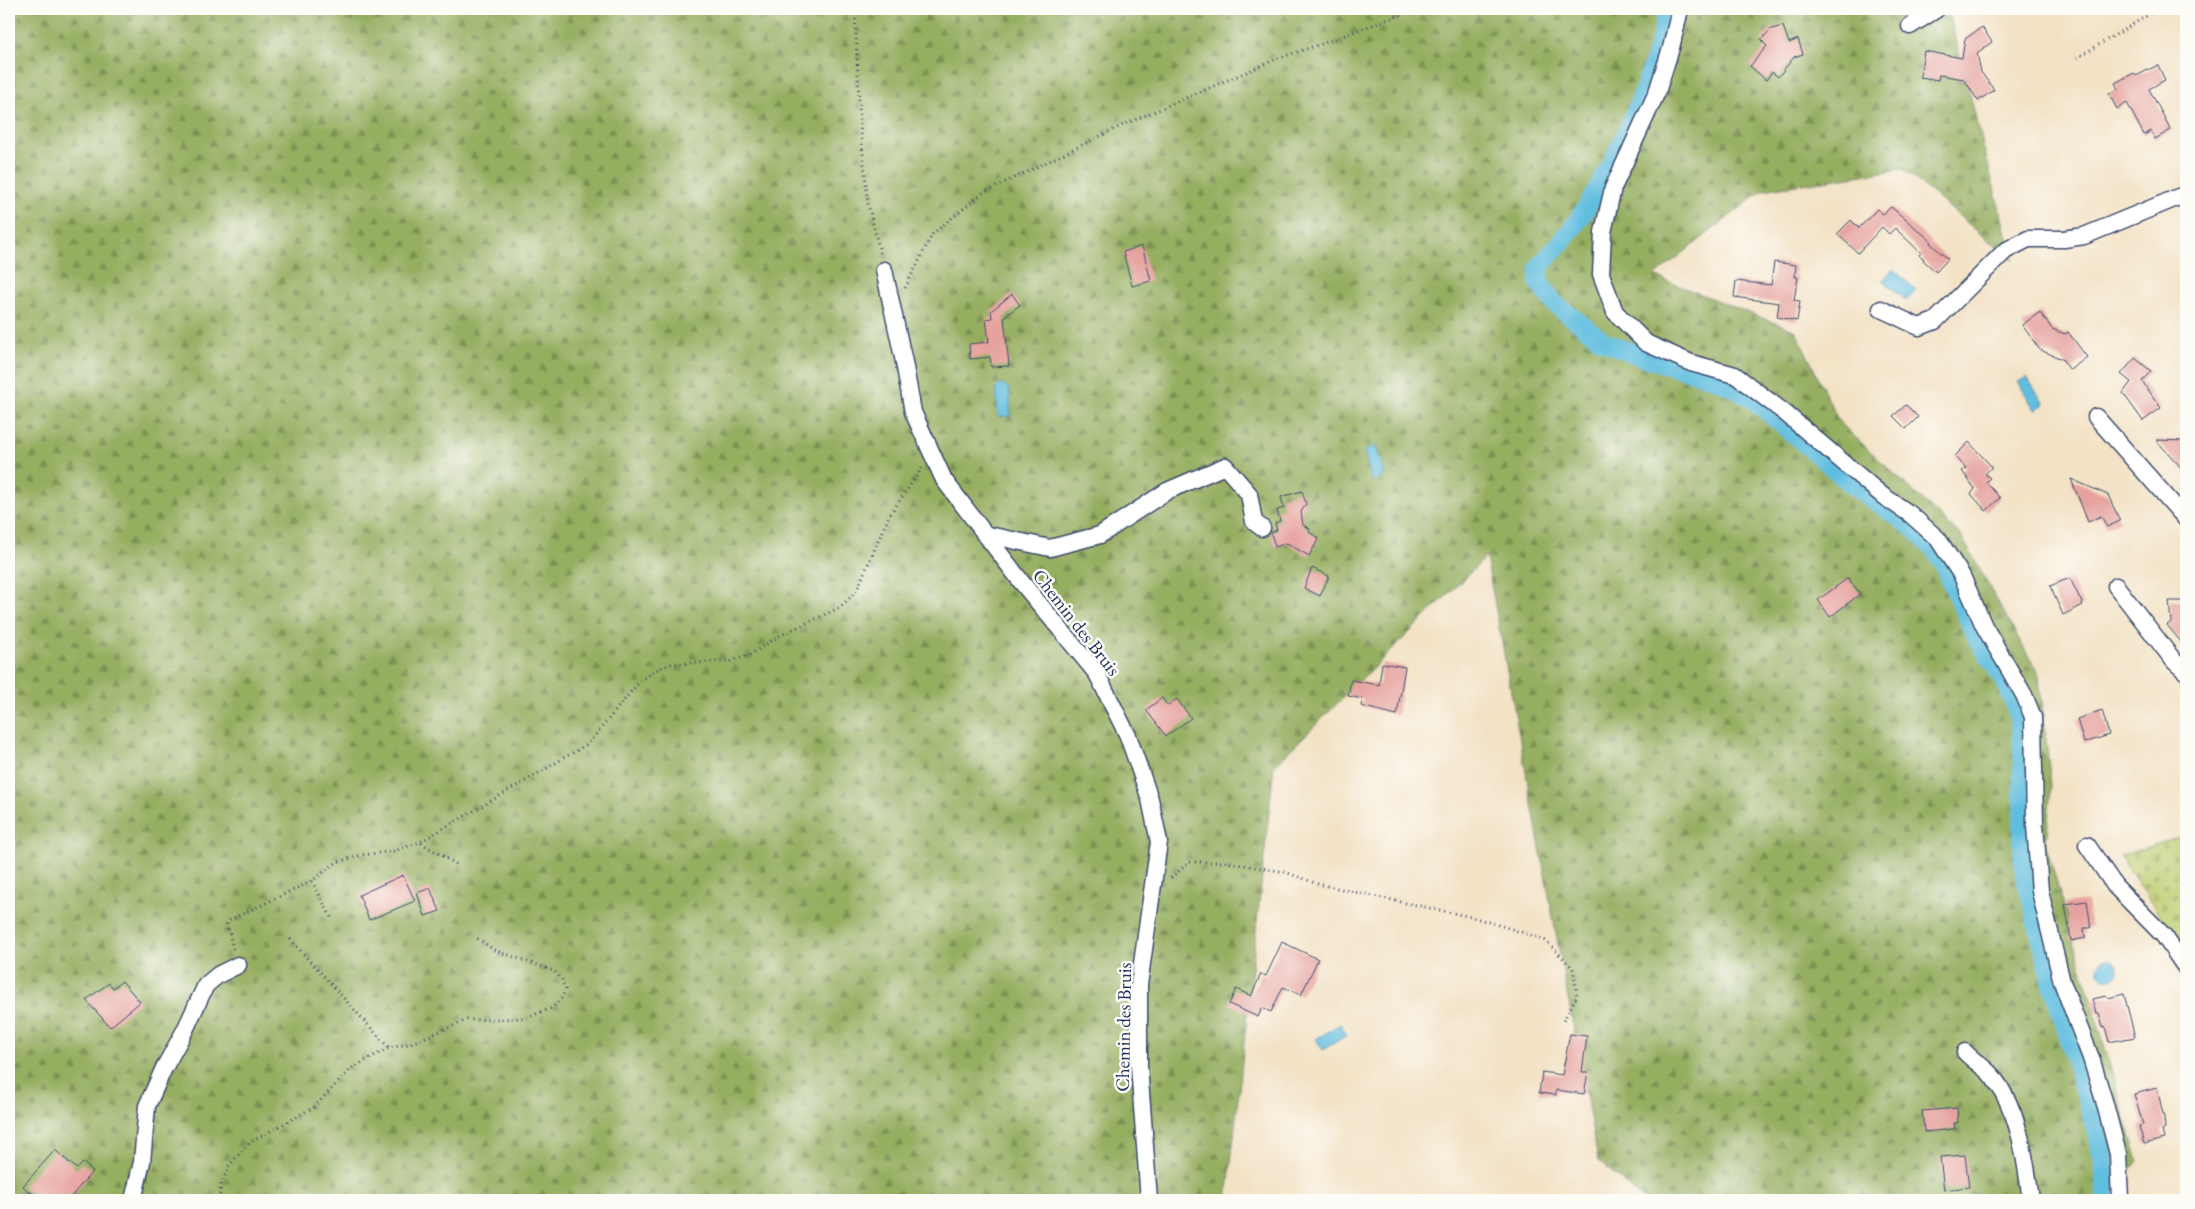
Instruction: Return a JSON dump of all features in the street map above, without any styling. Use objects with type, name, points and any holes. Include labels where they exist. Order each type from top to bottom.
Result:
[{"type":"street","points":[[1680,9],[1660,83],[1613,188],[1603,232],[1601,274],[1615,312],[1646,344],[1691,363],[1735,375],[1785,412],[1883,496],[1910,514],[1938,539],[1962,576],[1984,626],[2024,695],[2033,717],[2035,825],[2040,891],[2062,982],[2106,1104],[2118,1154],[2120,1200]]},
{"type":"street","points":[[1910,26],[1937,9]]},
{"type":"street","points":[[1881,309],[1919,328],[1935,321],[2006,251],[2028,239],[2064,239],[2084,236],[2186,194]]},
{"type":"street","name":"Chemin des Bruis","points":[[884,270],[913,412],[944,480],[984,534],[1097,674],[1128,736],[1150,799],[1159,842],[1140,985],[1139,1066],[1149,1200]]},
{"type":"street","points":[[2096,417],[2186,518]]},
{"type":"street","points":[[984,534],[1050,548],[1100,535],[1167,491],[1224,466],[1249,494],[1254,522],[1262,528]]},
{"type":"street","points":[[2116,586],[2174,661],[2186,672]]},
{"type":"street","points":[[2087,845],[2115,886],[2164,936],[2186,968]]},
{"type":"street","points":[[133,1200],[142,1162],[147,1106],[206,985],[218,975],[238,965]]},
{"type":"street","points":[[1965,1052],[1992,1075],[2010,1103],[2020,1137],[2031,1200]]},
{"type":"path","points":[[855,9],[860,124],[868,204],[884,270]]},
{"type":"path","points":[[893,311],[933,233],[983,193],[1125,124],[1270,62],[1416,9]]},
{"type":"path","points":[[2077,58],[2158,9]]},
{"type":"path","points":[[238,965],[227,924],[230,920],[312,880],[336,862],[394,851],[420,842],[590,743],[639,682],[654,671],[670,664],[731,660],[751,654],[779,636],[839,608],[856,592],[889,516],[920,469],[934,458]]},
{"type":"path","points":[[420,842],[458,865]]},
{"type":"path","points":[[1152,896],[1189,862],[1225,862],[1285,872],[1318,884],[1476,918],[1528,934],[1546,941],[1573,968],[1577,996],[1562,1024]]},
{"type":"path","points":[[312,880],[332,919]]},
{"type":"path","points":[[218,1200],[221,1185],[229,1166],[249,1144],[314,1107],[352,1068],[389,1048],[409,1044],[467,1020],[525,1018],[552,1008],[562,998],[565,989],[562,980],[554,971],[494,950],[476,938]]},
{"type":"path","points":[[290,939],[389,1048]]},
{"type":"green space","points":[[9,9],[1948,9],[2013,261],[1903,169],[1763,190],[1654,276],[1796,331],[1839,422],[1961,536],[2039,675],[2051,786],[2046,845],[2138,1161],[2105,1200],[1644,1200],[1598,1160],[1486,557],[1274,766],[1227,1200],[9,1200]]},
{"type":"green space","points":[[2186,835],[2186,955],[2120,856]]},
{"type":"water","points":[[1893,269],[1916,290],[1906,301],[1883,280]]},
{"type":"water","points":[[2027,377],[2044,404],[2035,410],[2018,382]]},
{"type":"water","points":[[1001,383],[1009,388],[1011,416],[998,417],[996,388]]},
{"type":"water","points":[[1376,446],[1385,476],[1372,481],[1364,451]]},
{"type":"water","points":[[2104,959],[2112,959],[2118,965],[2118,973],[2112,979],[2104,979],[2098,973],[2098,965]]},
{"type":"water","points":[[1340,1024],[1347,1035],[1323,1050],[1316,1039]]},
{"type":"building","points":[[1783,26],[1789,43],[1798,39],[1803,54],[1794,57],[1778,77],[1772,72],[1766,80],[1750,66],[1767,46],[1761,40],[1771,29]]},
{"type":"building","points":[[1982,27],[1992,42],[1977,53],[1981,72],[1994,90],[1978,101],[1964,79],[1939,75],[1938,80],[1920,77],[1924,51],[1962,58],[1965,39]]},
{"type":"building","points":[[2158,65],[2165,80],[2149,89],[2171,130],[2155,139],[2151,131],[2144,135],[2127,103],[2117,109],[2109,94],[2118,89],[2115,83],[2134,73],[2136,76]]},
{"type":"building","points":[[1891,207],[1931,241],[1930,243],[1948,259],[1936,272],[1919,255],[1921,253],[1895,228],[1889,234],[1882,227],[1858,253],[1837,234],[1851,220],[1859,228],[1877,209],[1883,214]]},
{"type":"building","points":[[1142,246],[1151,281],[1132,286],[1123,252]]},
{"type":"building","points":[[1774,262],[1796,265],[1795,277],[1798,277],[1794,300],[1800,301],[1797,321],[1777,317],[1779,303],[1734,297],[1736,281],[1771,285]]},
{"type":"building","points":[[1012,294],[1020,305],[1004,317],[1009,366],[991,367],[990,357],[970,359],[969,344],[989,342],[986,319],[992,318],[991,311]]},
{"type":"building","points":[[2040,312],[2052,329],[2065,334],[2068,332],[2087,357],[2070,370],[2062,359],[2040,350],[2022,325]]},
{"type":"building","points":[[2135,358],[2151,371],[2142,381],[2161,408],[2143,421],[2123,393],[2131,382],[2121,374]]},
{"type":"building","points":[[1906,405],[1918,417],[1906,429],[1893,416]]},
{"type":"building","points":[[2156,440],[2186,441],[2186,473]]},
{"type":"building","points":[[1969,442],[1992,467],[1985,474],[1990,478],[1986,482],[2000,498],[1986,511],[1971,494],[1975,489],[1962,471],[1966,468],[1955,456]]},
{"type":"building","points":[[2071,479],[2108,495],[2120,521],[2107,527],[2101,516],[2088,522]]},
{"type":"building","points":[[1302,491],[1306,504],[1301,512],[1303,525],[1310,529],[1309,532],[1319,538],[1309,556],[1287,543],[1275,547],[1271,533],[1277,530],[1275,523],[1280,521],[1277,510],[1284,508],[1281,497]]},
{"type":"building","points":[[1312,568],[1329,576],[1320,596],[1304,588]]},
{"type":"building","points":[[1848,578],[1860,594],[1830,617],[1818,600]]},
{"type":"building","points":[[2070,578],[2083,605],[2063,615],[2050,586]]},
{"type":"building","points":[[2169,601],[2186,601],[2186,648],[2167,625],[2171,622]]},
{"type":"building","points":[[1382,663],[1405,667],[1397,715],[1361,706],[1363,699],[1348,696],[1351,680],[1379,685]]},
{"type":"building","points":[[1162,698],[1168,706],[1177,699],[1191,718],[1166,736],[1146,710]]},
{"type":"building","points":[[2102,710],[2109,735],[2084,743],[2077,719]]},
{"type":"building","points":[[403,875],[415,901],[369,920],[359,895]]},
{"type":"building","points":[[430,888],[440,911],[425,916],[417,893]]},
{"type":"building","points":[[2087,901],[2091,928],[2084,928],[2085,938],[2071,941],[2065,904]]},
{"type":"building","points":[[1282,942],[1318,959],[1301,995],[1283,987],[1271,1012],[1262,1008],[1258,1017],[1229,1004],[1236,989],[1251,996],[1261,974],[1266,976]]},
{"type":"building","points":[[122,981],[140,1002],[110,1027],[86,1000],[109,983],[113,988]]},
{"type":"building","points":[[2124,994],[2135,1037],[2109,1042],[2099,1013],[2096,1014],[2092,999]]},
{"type":"building","points":[[1570,1034],[1587,1036],[1582,1072],[1588,1072],[1584,1094],[1556,1090],[1556,1095],[1539,1093],[1542,1072],[1562,1075]]},
{"type":"building","points":[[2157,1088],[2164,1118],[2165,1128],[2162,1130],[2164,1139],[2144,1144],[2139,1126],[2143,1125],[2134,1094]]},
{"type":"building","points":[[1957,1108],[1958,1123],[1954,1123],[1955,1129],[1924,1132],[1922,1111]]},
{"type":"building","points":[[55,1150],[77,1169],[83,1163],[93,1171],[68,1200],[48,1200],[28,1191],[23,1186]]},
{"type":"building","points":[[1965,1155],[1969,1187],[1944,1190],[1940,1157]]},
{"type":"waterway","points":[[1668,9],[1654,62],[1633,118],[1620,146],[1593,197],[1578,220],[1539,267],[1539,283],[1555,304],[1603,341],[1642,357],[1719,380],[1748,395],[1855,487],[1912,527],[1934,549],[1943,563],[1975,634],[2007,685],[2017,711],[2022,740],[2023,858],[2026,879],[2053,986],[2097,1131],[2104,1160],[2106,1200]]}]
